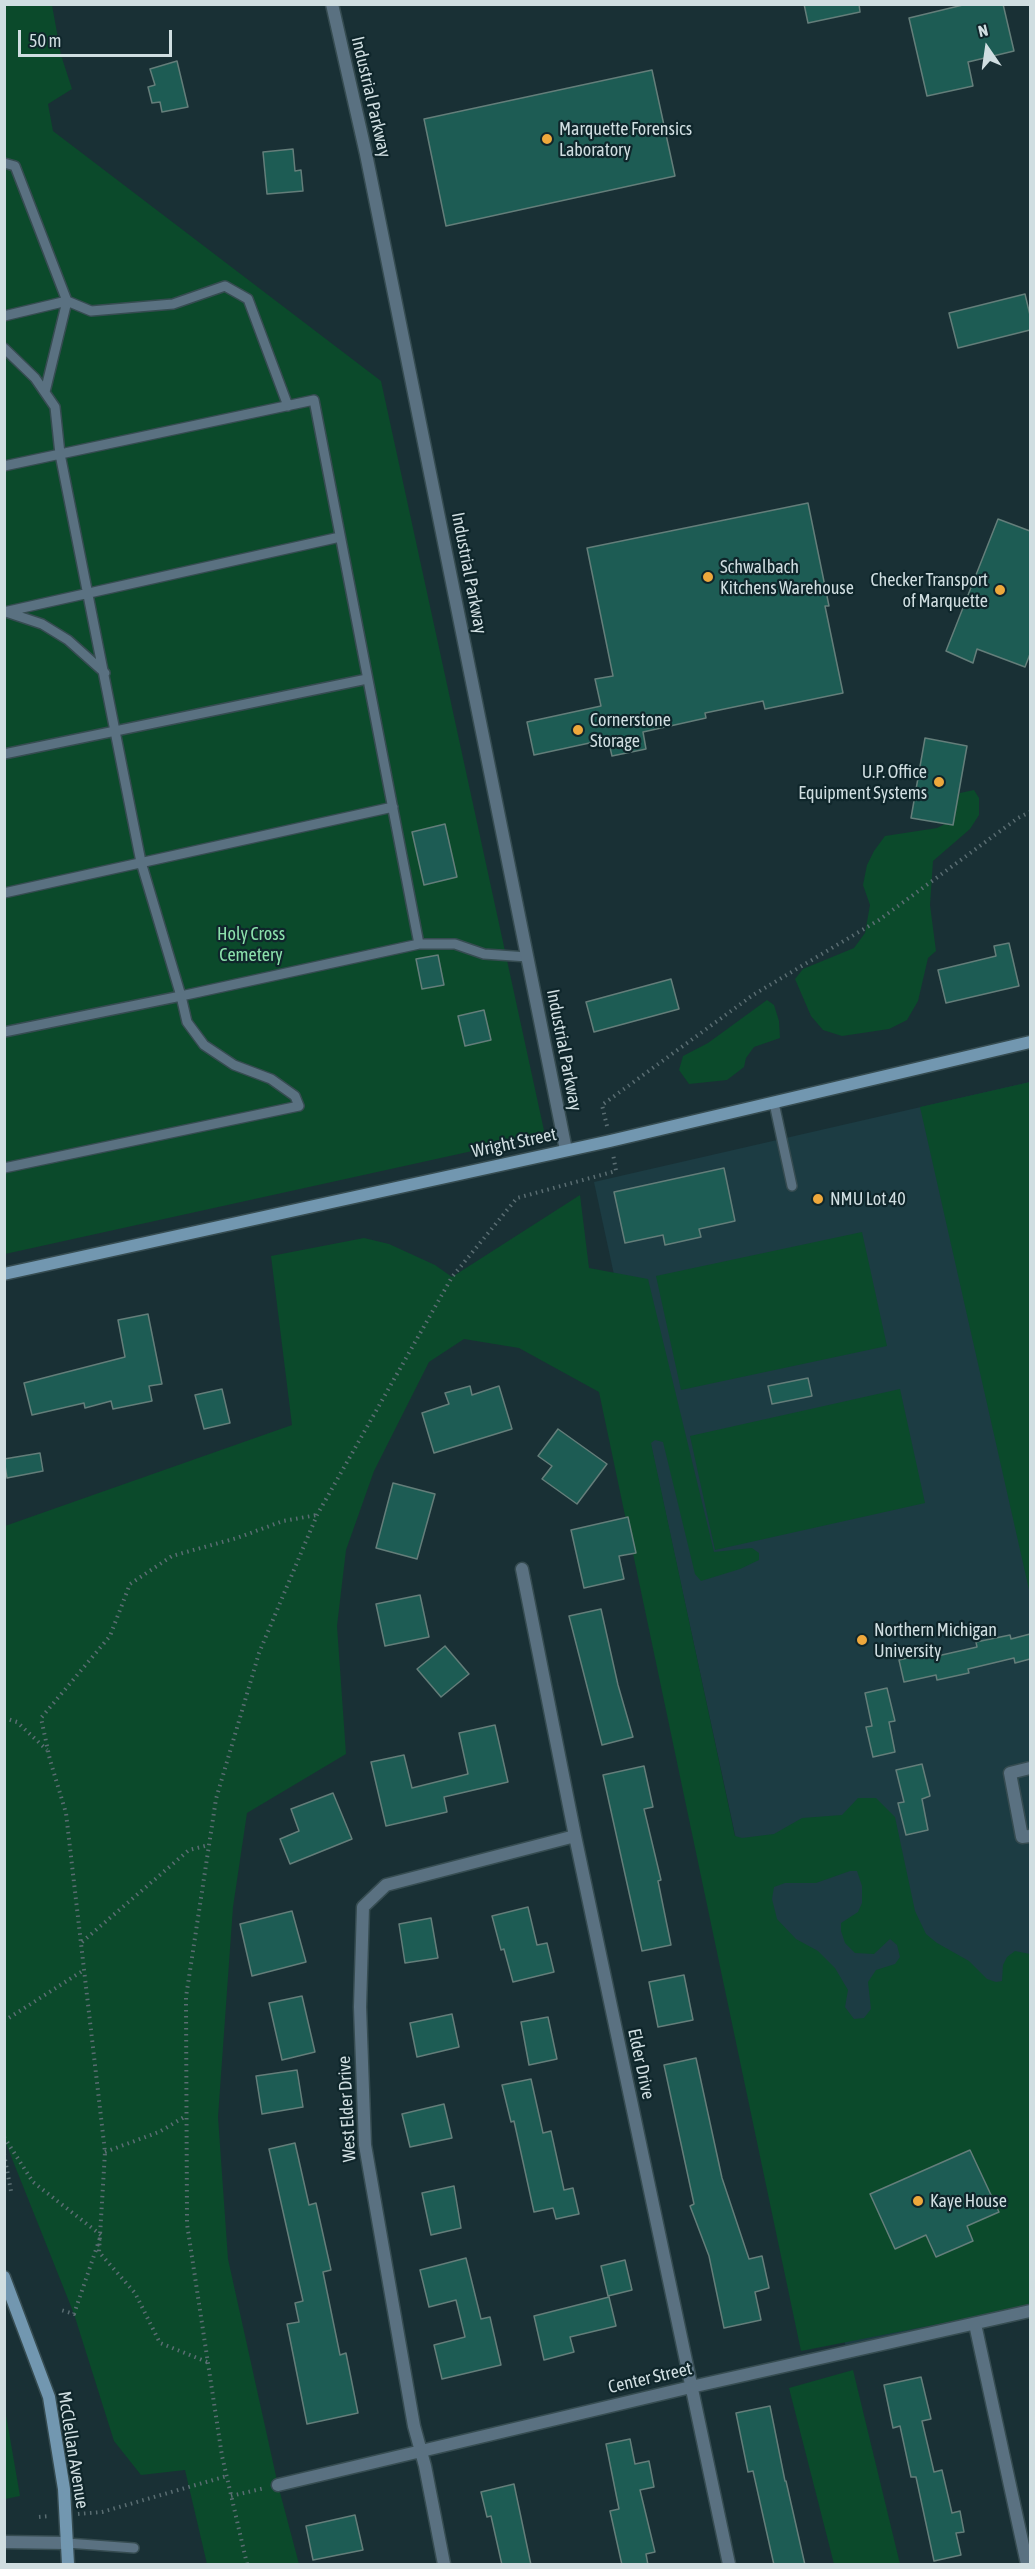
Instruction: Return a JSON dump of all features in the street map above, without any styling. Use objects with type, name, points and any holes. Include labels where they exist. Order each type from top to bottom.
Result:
[{"type":"main road","name":"Wright Street","points":[[4,1274],[610,1141],[1030,1042]]},
{"type":"main road","name":"McClellan Avenue","points":[[4,2277],[49,2397],[64,2489],[68,2565]]},
{"type":"street","name":"Industrial Parkway","points":[[332,4],[366,154],[566,1150]]},
{"type":"street","name":"Elder Drive","points":[[522,1569],[574,1836],[729,2565]]},
{"type":"street","points":[[1030,1768],[1010,1773],[1022,1838],[1030,1836]]},
{"type":"street","name":"West Elder Drive","points":[[444,2565],[414,2426],[365,2145],[360,2007],[363,1907],[386,1885],[574,1836]]},
{"type":"street","name":"Center Street","points":[[278,2485],[691,2387],[1030,2311]]},
{"type":"street","points":[[975,2324],[1027,2565]]},
{"type":"street","points":[[10,2541],[67,2543]]},
{"type":"lane","points":[[4,163],[15,166],[67,301],[45,392]]},
{"type":"lane","points":[[4,316],[67,301],[91,311],[173,304],[225,286],[248,299],[288,406]]},
{"type":"lane","points":[[4,348],[35,378],[55,407],[60,454],[141,862],[182,996],[187,1022],[204,1045],[234,1065],[271,1079],[295,1096],[299,1106],[4,1168]]},
{"type":"lane","points":[[4,466],[314,400],[419,944]]},
{"type":"lane","points":[[5,612],[340,537]]},
{"type":"lane","points":[[5,612],[42,624],[68,640],[105,673]]},
{"type":"lane","points":[[4,754],[115,729],[367,679]]},
{"type":"lane","points":[[4,892],[393,807]]},
{"type":"lane","points":[[4,1032],[419,944],[455,944],[484,954],[528,957]]},
{"type":"lane","points":[[774,1103],[792,1186]]},
{"type":"lane","points":[[67,2543],[134,2548]]},
{"type":"path","points":[[247,2565],[227,2476],[187,2224],[186,1997],[216,1799],[259,1653],[317,1515],[452,1277],[480,1240],[517,1198],[616,1171],[602,1105],[753,995],[879,920],[1018,818],[1030,812]]},
{"type":"path","points":[[208,2363],[160,2343],[135,2293],[99,2252],[105,2152],[66,1813],[41,1718],[110,1636],[130,1584],[172,1556],[237,1538],[283,1521],[317,1515]]},
{"type":"path","points":[[4,1718],[17,1722],[48,1750]]},
{"type":"path","points":[[81,1943],[189,1850],[209,1845]]},
{"type":"path","points":[[4,2020],[84,1970]]},
{"type":"path","points":[[105,2152],[159,2132],[186,2116]]},
{"type":"path","points":[[4,2138],[33,2182],[100,2235]]},
{"type":"path","points":[[4,2154],[11,2191]]},
{"type":"path","points":[[61,2310],[74,2314],[100,2235]]},
{"type":"path","points":[[102,2512],[227,2476]]},
{"type":"path","points":[[231,2496],[278,2485]]},
{"type":"shaded area","name":"Northern Michigan University","points":[[1030,1082],[1030,2308],[847,2353],[594,1182]]},
{"type":"green space","name":"Holy Cross Cemetery","points":[[4,5],[52,5],[61,55],[72,89],[48,104],[53,131],[381,381],[545,1135],[5,1254]]},
{"type":"green space","points":[[974,790],[979,798],[979,815],[970,829],[933,861],[930,905],[936,951],[928,958],[918,1001],[907,1020],[889,1029],[842,1036],[823,1030],[811,1016],[795,979],[803,969],[854,948],[865,933],[870,905],[863,885],[867,865],[874,851],[885,836],[937,828],[949,822],[960,793]]},
{"type":"green space","points":[[767,1000],[774,1005],[779,1021],[780,1038],[754,1047],[746,1058],[744,1067],[727,1080],[689,1084],[679,1070],[683,1056],[708,1043]]},
{"type":"green space","points":[[1030,1082],[1030,1594],[920,1107]]},
{"type":"green space","points":[[580,1195],[589,1268],[648,1279],[714,1552],[752,1548],[759,1553],[759,1560],[740,1569],[701,1581],[695,1574],[663,1442],[655,1440],[651,1443],[735,1836],[742,1838],[774,1834],[802,1818],[842,1815],[858,1798],[876,1798],[895,1817],[915,1911],[926,1934],[969,1961],[987,1979],[996,1982],[1002,1981],[1003,1965],[1007,1957],[1015,1951],[1030,1954],[1030,2306],[801,2351],[599,1392],[519,1348],[464,1339],[429,1362],[374,1471],[346,1550],[337,1626],[346,1754],[247,1813],[233,1907],[218,2117],[228,2259],[278,2485],[299,2564],[207,2564],[185,2470],[141,2475],[114,2441],[74,2314],[5,2141],[5,1526],[292,1425],[271,1256],[364,1238],[389,1244],[435,1265],[452,1277]],"holes":[[[850,1871],[857,1871],[862,1886],[862,1903],[858,1912],[841,1923],[845,1943],[855,1953],[874,1954],[890,1939],[897,1945],[900,1957],[895,1964],[876,1970],[868,1982],[871,2009],[864,2018],[854,2019],[845,2007],[848,1990],[835,1968],[818,1951],[796,1939],[777,1919],[772,1899],[774,1887],[785,1883],[816,1883]]]},
{"type":"green space","points":[[862,1232],[887,1346],[681,1390],[656,1276]]},
{"type":"green space","points":[[900,1389],[925,1503],[715,1550],[690,1436]]},
{"type":"green space","points":[[853,2370],[900,2564],[834,2564],[789,2388]]},
{"type":"green space","points":[[5,2409],[20,2496],[4,2499]]},
{"type":"building","points":[[804,4],[859,4],[860,12],[808,23]]},
{"type":"building","points":[[967,4],[1003,4],[1014,51],[968,62],[973,86],[927,96],[909,18]]},
{"type":"building","points":[[177,61],[188,107],[162,112],[160,102],[152,103],[148,87],[155,85],[150,69]]},
{"type":"building","name":"Marquette Forensics Laboratory","points":[[652,70],[675,176],[446,226],[424,119]]},
{"type":"building","points":[[293,149],[295,171],[301,170],[303,191],[267,194],[263,152]]},
{"type":"building","points":[[1025,294],[1030,315],[1030,330],[958,348],[949,313]]},
{"type":"building","points":[[808,503],[829,606],[825,606],[843,693],[765,709],[763,701],[705,713],[706,718],[643,732],[646,749],[612,756],[608,739],[534,755],[527,722],[601,706],[595,679],[613,676],[587,548]]},
{"type":"building","name":"Checker Transport of Marquette","points":[[998,519],[1030,531],[1030,654],[1025,667],[977,649],[973,663],[946,651]]},
{"type":"building","name":"U.P. Office Equipment Systems","points":[[925,738],[967,746],[953,825],[911,818]]},
{"type":"building","points":[[445,824],[457,877],[424,885],[412,832]]},
{"type":"building","points":[[1009,943],[1019,986],[946,1003],[938,970],[996,956],[994,946]]},
{"type":"building","points":[[438,955],[444,985],[422,989],[416,959]]},
{"type":"building","points":[[671,979],[679,1009],[594,1032],[586,1002]]},
{"type":"building","points":[[484,1010],[491,1040],[465,1046],[458,1016]]},
{"type":"building","points":[[724,1168],[735,1221],[699,1229],[701,1237],[665,1245],[663,1235],[625,1243],[614,1192]]},
{"type":"building","points":[[148,1314],[162,1384],[149,1386],[152,1401],[113,1409],[111,1401],[85,1408],[84,1403],[32,1415],[24,1383],[125,1357],[118,1320]]},
{"type":"building","points":[[808,1378],[812,1396],[772,1404],[768,1386]]},
{"type":"building","points":[[470,1386],[472,1395],[499,1386],[512,1429],[434,1453],[422,1413],[449,1404],[445,1393]]},
{"type":"building","points":[[222,1389],[230,1423],[204,1429],[195,1395]]},
{"type":"building","points":[[558,1429],[607,1464],[577,1504],[542,1479],[552,1466],[538,1456]]},
{"type":"building","points":[[40,1453],[43,1471],[7,1478],[4,1459]]},
{"type":"building","points":[[393,1483],[435,1494],[417,1559],[376,1548]]},
{"type":"building","points":[[628,1517],[636,1553],[619,1556],[624,1579],[584,1588],[571,1530]]},
{"type":"building","points":[[420,1595],[429,1637],[385,1646],[376,1604]]},
{"type":"building","points":[[601,1609],[618,1685],[633,1737],[602,1745],[569,1616]]},
{"type":"building","points":[[1030,1634],[1030,1659],[1015,1663],[1014,1658],[968,1669],[969,1673],[937,1680],[936,1675],[904,1682],[899,1660],[932,1652],[933,1657],[977,1647],[976,1642],[1010,1635],[1011,1639]]},
{"type":"building","points":[[445,1646],[469,1674],[441,1697],[417,1669]]},
{"type":"building","points":[[887,1688],[895,1721],[889,1722],[895,1752],[873,1757],[866,1727],[872,1726],[865,1693]]},
{"type":"building","points":[[495,1725],[508,1782],[444,1797],[447,1812],[386,1826],[371,1762],[404,1755],[412,1788],[468,1774],[459,1733]]},
{"type":"building","points":[[922,1764],[930,1796],[922,1799],[928,1830],[906,1835],[898,1803],[904,1802],[896,1770]]},
{"type":"building","points":[[644,1766],[653,1807],[644,1809],[661,1880],[658,1881],[671,1945],[642,1951],[603,1775]]},
{"type":"building","points":[[333,1793],[352,1839],[290,1864],[280,1839],[299,1831],[291,1809]]},
{"type":"building","points":[[528,1907],[537,1945],[547,1943],[554,1972],[513,1982],[492,1916]]},
{"type":"building","points":[[292,1911],[306,1962],[252,1976],[240,1924]]},
{"type":"building","points":[[431,1918],[438,1958],[405,1963],[399,1924]]},
{"type":"building","points":[[684,1975],[693,2020],[658,2027],[649,1982]]},
{"type":"building","points":[[302,1996],[315,2052],[282,2060],[269,2003]]},
{"type":"building","points":[[452,2014],[459,2047],[417,2057],[410,2023]]},
{"type":"building","points":[[548,2017],[557,2059],[529,2065],[521,2022]]},
{"type":"building","points":[[696,2058],[722,2178],[749,2259],[762,2256],[769,2288],[755,2292],[761,2320],[724,2328],[709,2256],[690,2206],[694,2204],[664,2065]]},
{"type":"building","points":[[297,2070],[303,2107],[262,2114],[256,2076]]},
{"type":"building","points":[[531,2079],[543,2133],[551,2131],[564,2190],[573,2188],[579,2214],[556,2219],[553,2208],[534,2212],[514,2121],[511,2122],[502,2085]]},
{"type":"building","points":[[444,2104],[452,2138],[410,2147],[402,2114]]},
{"type":"building","points":[[295,2143],[309,2205],[316,2203],[331,2270],[323,2272],[340,2355],[346,2353],[358,2413],[307,2424],[287,2324],[299,2322],[295,2303],[303,2301],[269,2149]]},
{"type":"building","name":"Kaye House","points":[[970,2150],[999,2212],[967,2226],[973,2241],[936,2257],[926,2235],[895,2249],[870,2194]]},
{"type":"building","points":[[454,2186],[461,2228],[431,2235],[422,2193]]},
{"type":"building","points":[[466,2258],[481,2319],[490,2317],[501,2365],[442,2379],[434,2345],[465,2337],[456,2300],[429,2307],[420,2270]]},
{"type":"building","points":[[625,2260],[632,2290],[608,2296],[601,2266]]},
{"type":"building","points":[[609,2297],[616,2326],[570,2337],[574,2352],[544,2360],[534,2316]]},
{"type":"building","points":[[921,2377],[931,2419],[922,2421],[934,2472],[942,2470],[952,2513],[960,2511],[964,2532],[956,2533],[961,2555],[934,2561],[916,2477],[911,2477],[900,2426],[893,2428],[884,2385]]},
{"type":"building","points":[[770,2406],[805,2565],[774,2565],[753,2471],[748,2472],[736,2413]]},
{"type":"building","points":[[630,2439],[635,2464],[649,2461],[654,2487],[640,2490],[655,2552],[646,2554],[648,2565],[622,2565],[610,2511],[619,2509],[606,2444]]},
{"type":"building","points":[[514,2484],[531,2565],[502,2565],[491,2516],[487,2517],[481,2492]]},
{"type":"building","points":[[355,2515],[363,2550],[313,2560],[306,2526]]},
{"type":"place","name":"Marquette Forensics Laboratory","points":[[547,139]]},
{"type":"place","name":"Schwalbach Kitchens Warehouse","points":[[708,577]]},
{"type":"place","name":"Checker Transport of Marquette","points":[[1000,590]]},
{"type":"place","name":"Cornerstone Storage","points":[[578,730]]},
{"type":"place","name":"U.P. Office Equipment Systems","points":[[939,782]]},
{"type":"place","name":"NMU Lot 40","points":[[818,1199]]},
{"type":"place","name":"Northern Michigan University","points":[[862,1640]]},
{"type":"place","name":"Kaye House","points":[[918,2201]]}]
